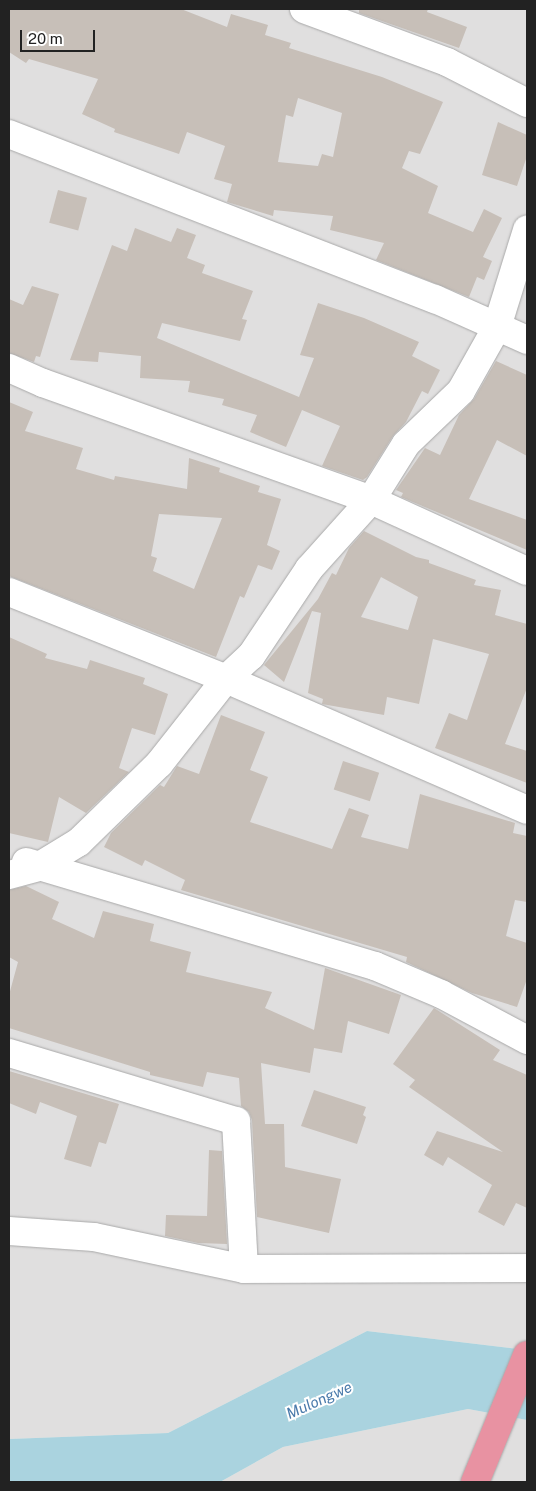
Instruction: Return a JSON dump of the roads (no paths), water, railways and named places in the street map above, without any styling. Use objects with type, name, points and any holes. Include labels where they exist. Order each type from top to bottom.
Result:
[{"type":"highway","points":[[475,1482],[527,1355]]},
{"type":"street","points":[[304,9],[447,62],[527,103]]},
{"type":"street","points":[[9,134],[435,299],[527,340]]},
{"type":"street","points":[[9,875],[38,867],[79,842],[158,764],[226,679],[251,656],[308,569],[371,500],[406,444],[461,391],[497,327],[527,230]]},
{"type":"street","points":[[9,368],[43,383],[371,500],[527,571]]},
{"type":"street","points":[[9,592],[226,679],[527,810]]},
{"type":"street","points":[[9,855],[38,867],[375,966],[441,994],[527,1040]]},
{"type":"street","points":[[9,1054],[236,1121],[244,1270]]},
{"type":"street","points":[[9,1231],[94,1237],[244,1270],[527,1268]]},
{"type":"water","name":"Mulongwe","points":[[367,1331],[527,1350],[527,1420],[468,1409],[283,1447],[220,1482],[9,1482],[9,1439],[168,1433]]}]
